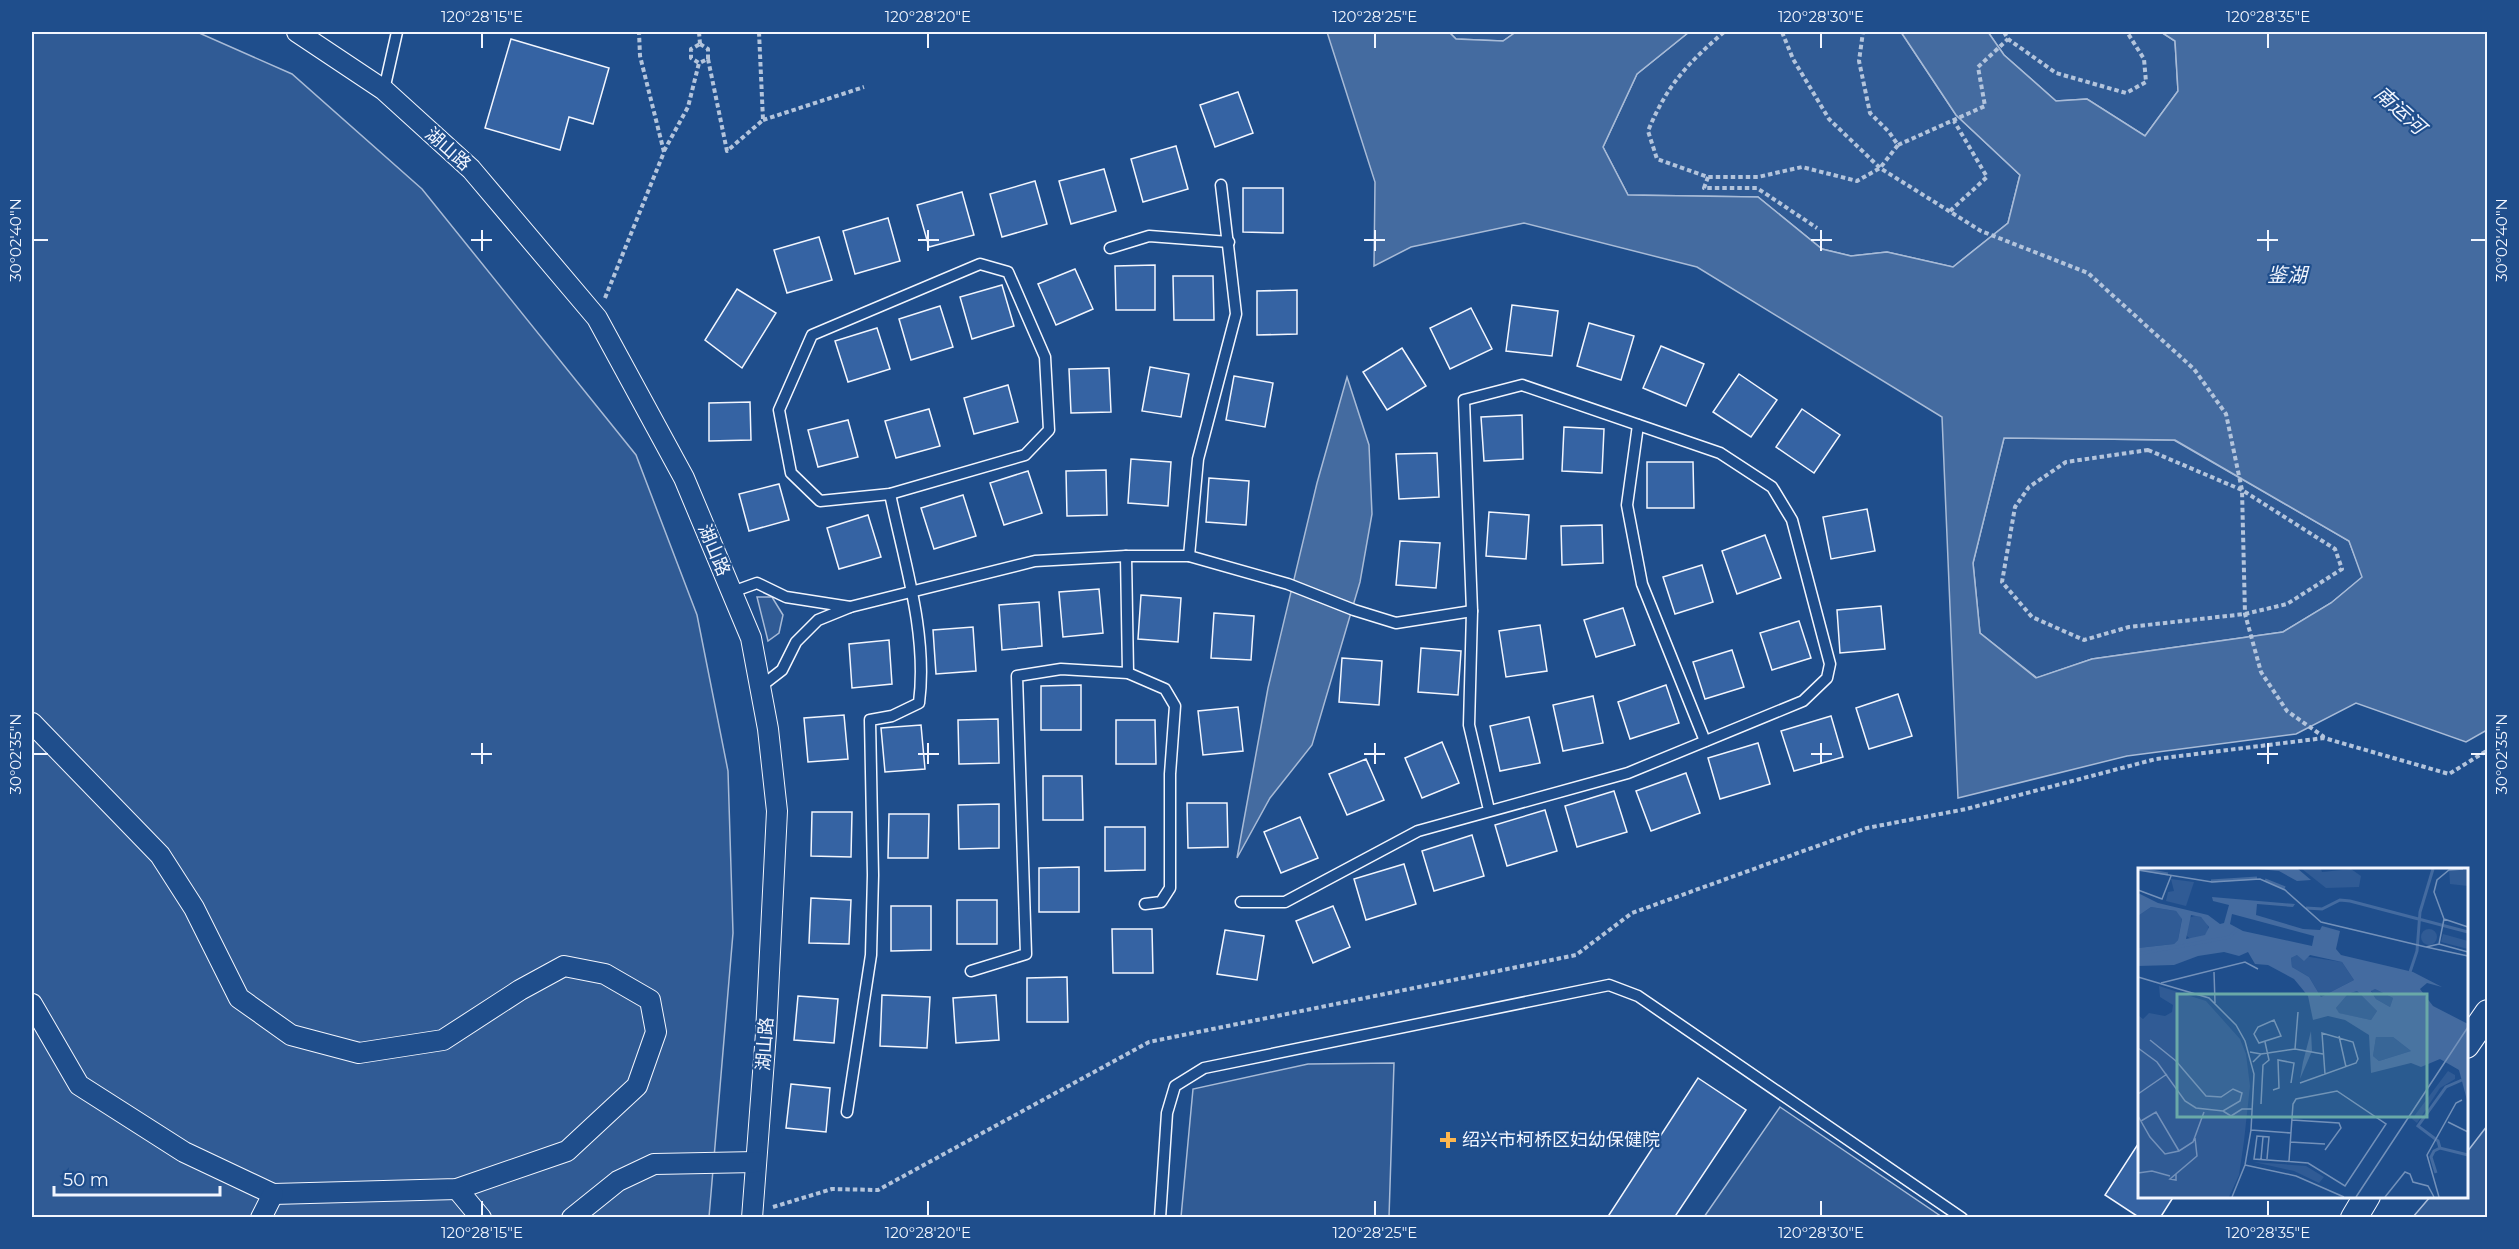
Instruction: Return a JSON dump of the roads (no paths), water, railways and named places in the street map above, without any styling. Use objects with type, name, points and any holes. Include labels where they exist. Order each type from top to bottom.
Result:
[{"type":"street","name":"湖山路","points":[[297,32],[384,90],[471,169],[597,318],[684,478],[751,638],[768,729],[777,811],[766,1034],[752,1215]]},
{"type":"street","points":[[32,723],[160,855],[194,908],[240,998],[291,1035],[359,1053],[443,1040],[520,990],[564,966],[605,974],[650,1000],[656,1032],[637,1086],[567,1151],[457,1189],[273,1194],[184,1152],[79,1085],[32,1004]]},
{"type":"street","points":[[2468,1042],[2487,1013]]},
{"type":"street","points":[[572,1218],[618,1180],[654,1164],[756,1162]]},
{"type":"street","points":[[457,1189],[481,1218]]},
{"type":"street","points":[[261,1218],[273,1194]]},
{"type":"street","points":[[2354,1218],[2366,1198]]},
{"type":"lane","points":[[384,90],[397,32]]},
{"type":"lane","points":[[1189,556],[1198,459],[1236,314],[1221,185]]},
{"type":"lane","points":[[1110,248],[1149,236],[1229,242]]},
{"type":"lane","points":[[980,264],[1008,272],[1045,357],[1049,430],[1025,455],[890,494],[820,501],[791,473],[779,410],[812,335],[980,264]]},
{"type":"lane","points":[[1241,902],[1285,902],[1418,831],[1628,773],[1803,701],[1827,678],[1830,664],[1792,520],[1772,487],[1720,453],[1522,385],[1464,400],[1472,611],[1469,724],[1489,810]]},
{"type":"lane","points":[[1638,425],[1627,505],[1642,585],[1705,741]]},
{"type":"lane","points":[[847,1112],[871,955],[873,875],[870,720],[892,716],[919,703],[923,675],[911,591],[890,494]]},
{"type":"lane","points":[[1126,556],[1128,673]]},
{"type":"lane","points":[[760,687],[782,670],[796,642],[818,620],[850,607],[1035,561],[1126,556],[1189,556],[1288,584],[1354,610],[1396,622],[1472,611]]},
{"type":"lane","points":[[732,591],[757,583],[786,597],[850,607]]},
{"type":"lane","points":[[972,971],[1026,954],[1017,676],[1061,669],[1128,673],[1165,689],[1175,706],[1170,774],[1170,888],[1161,902],[1145,904]]},
{"type":"lane","points":[[1160,1218],[1167,1113],[1175,1086],[1204,1068],[1609,985],[1638,996],[1962,1218]]},
{"type":"water","name":"鉴湖","points":[[1327,32],[1449,32],[1456,39],[1503,41],[1516,32],[1689,32],[1637,74],[1603,147],[1628,195],[1758,197],[1822,249],[1851,256],[1887,252],[1953,267],[2008,223],[2020,175],[1956,115],[1901,32],[1988,32],[2004,55],[2056,101],[2087,99],[2145,136],[2178,91],[2175,41],[2161,32],[2487,32],[2487,730],[2466,742],[2356,703],[2296,734],[2127,756],[1958,798],[1942,417],[1697,267],[1524,223],[1411,247],[1374,266],[1375,182]],"holes":[[[2004,438],[2175,440],[2349,541],[2362,577],[2331,603],[2283,632],[2092,659],[2036,678],[1980,633],[1973,563]]]},
{"type":"water","points":[[1347,377],[1369,445],[1372,514],[1360,582],[1312,745],[1270,798],[1237,858],[1268,688],[1317,483]]},
{"type":"place","name":"绍兴市柯桥区妇幼保健院","points":[[1448,1140]]},
{"type":"water label","name":"南运河","points":[[2400,110]]}]
